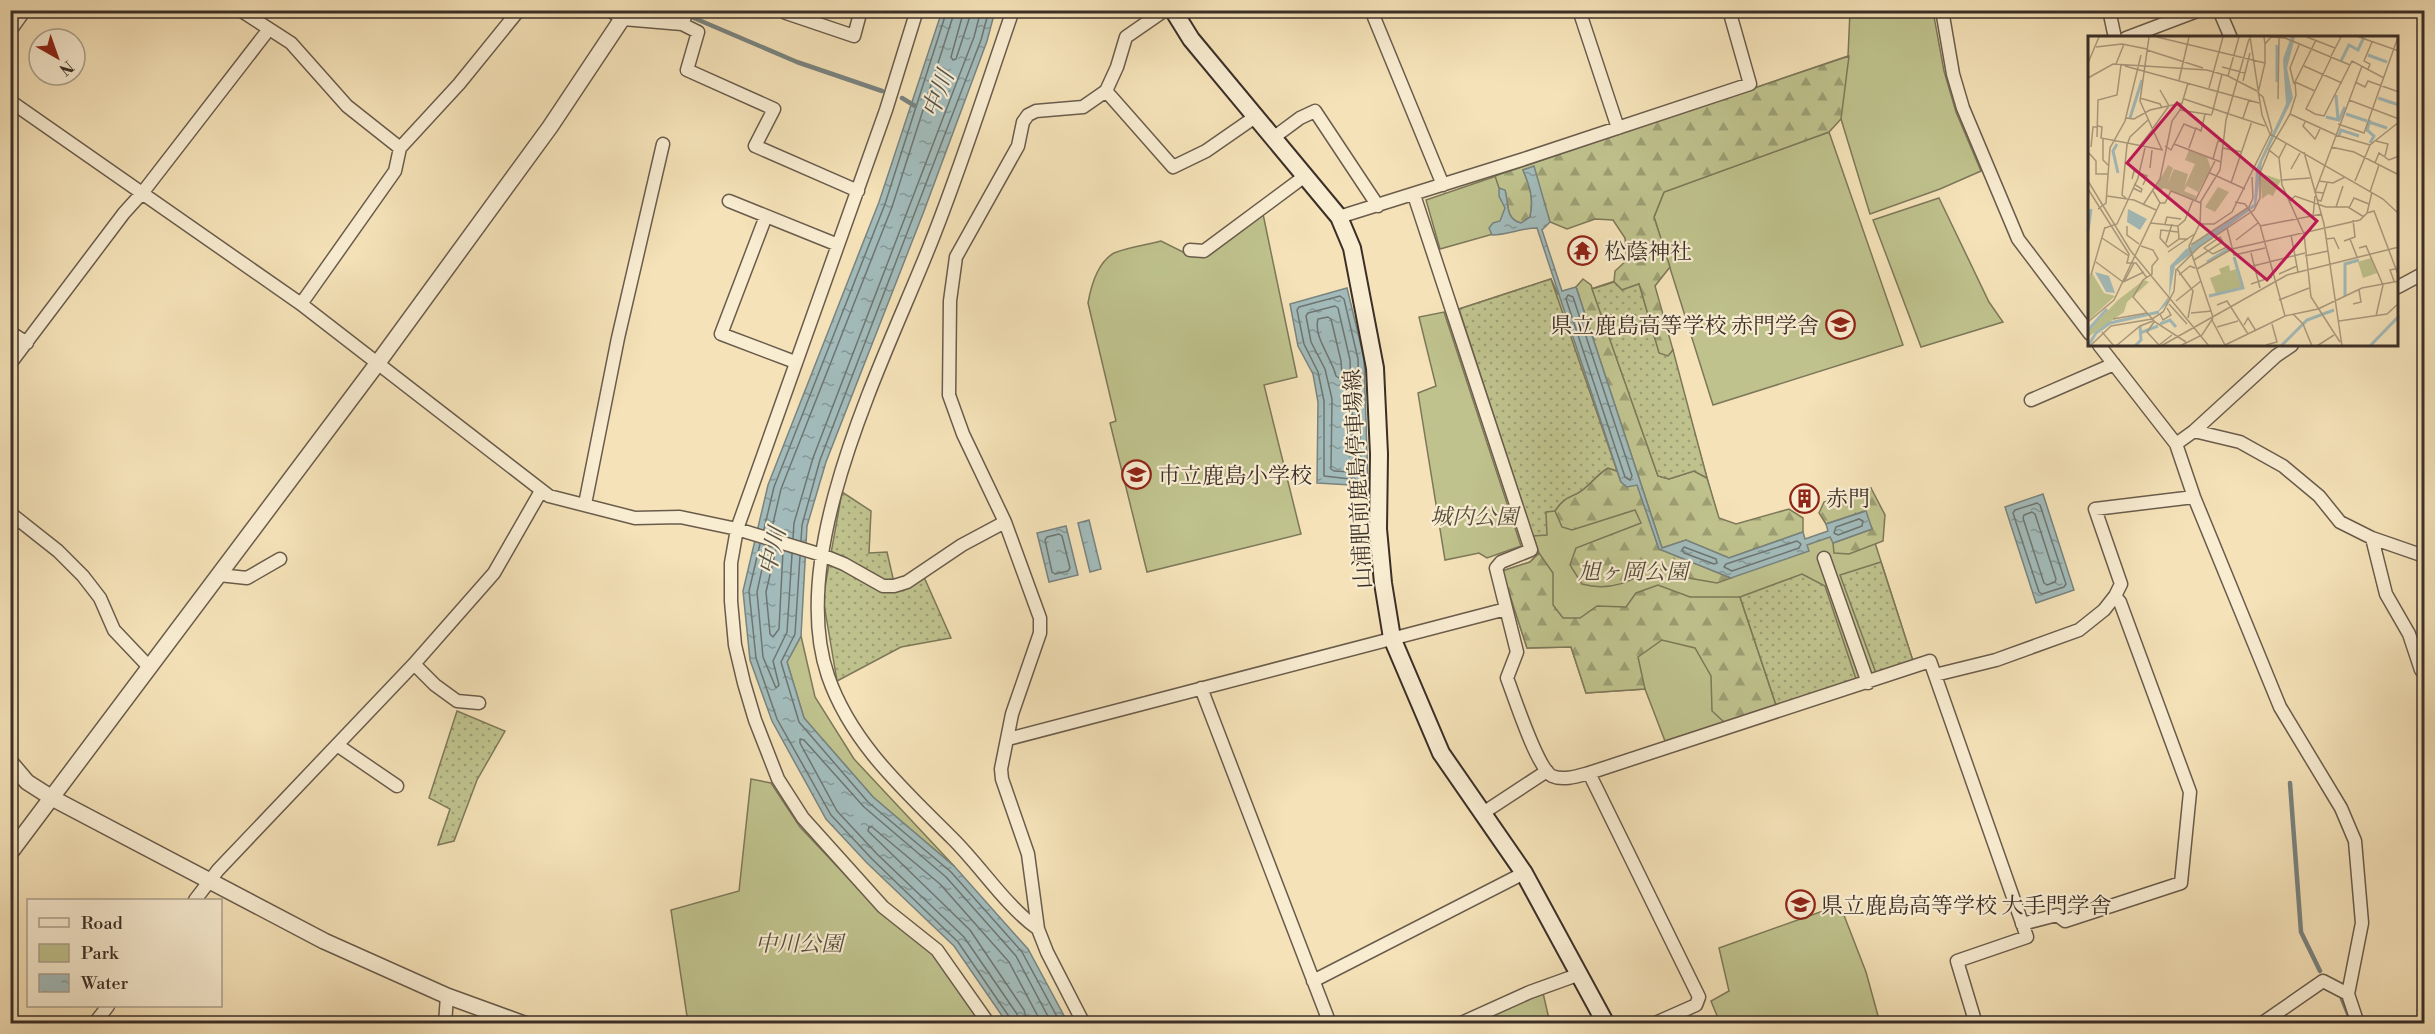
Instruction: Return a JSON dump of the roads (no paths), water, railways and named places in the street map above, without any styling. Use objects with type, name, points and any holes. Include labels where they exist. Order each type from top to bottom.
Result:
[{"type":"main road","name":"山浦肥前鹿島停車場線","points":[[1173,10],[1191,39],[1339,217],[1352,248],[1375,368],[1379,454],[1378,529],[1383,583],[1392,638],[1441,753],[1524,873],[1605,1023]]},
{"type":"street","points":[[10,31],[25,10]]},
{"type":"street","points":[[240,10],[291,43],[347,106],[400,148]]},
{"type":"street","points":[[301,304],[395,171],[400,148],[459,84],[519,10]]},
{"type":"street","points":[[609,10],[682,24],[698,32],[687,70],[774,109],[755,146],[858,191]]},
{"type":"street","points":[[682,24],[688,10]]},
{"type":"street","points":[[786,10],[786,13],[854,36],[861,10]]},
{"type":"street","points":[[917,10],[858,191],[737,529],[731,563],[731,601],[735,645],[752,711],[778,779],[803,818],[883,907],[937,950],[989,1023]]},
{"type":"street","points":[[1013,10],[952,189],[870,390],[846,458],[822,555],[816,596],[819,634],[827,674],[845,717],[873,756],[957,843],[1023,918],[1038,929]]},
{"type":"street","points":[[1084,1023],[1047,952],[1038,929],[1028,854],[1002,779],[1001,769],[1012,714],[1040,633],[1040,618],[1005,522],[963,434],[949,395],[950,301],[956,257],[1018,146],[1023,122],[1028,115],[1036,111],[1083,107],[1106,92],[1126,37],[1165,10]]},
{"type":"street","points":[[1371,10],[1443,185]]},
{"type":"street","points":[[1579,10],[1618,128]]},
{"type":"street","points":[[1339,217],[1414,195],[1750,84],[1729,10]]},
{"type":"street","points":[[1941,10],[1953,74],[1963,108],[2018,238],[2088,331]]},
{"type":"street","points":[[2109,10],[2115,36]]},
{"type":"street","points":[[2131,36],[2200,10]]},
{"type":"street","points":[[2219,10],[2230,36]]},
{"type":"street","points":[[10,853],[377,364],[550,127],[626,15]]},
{"type":"street","points":[[10,364],[124,213],[143,192],[270,29]]},
{"type":"street","points":[[1106,92],[1173,167],[1206,151],[1255,117]]},
{"type":"street","points":[[10,101],[301,304],[549,496],[635,518],[680,517],[737,529],[822,555],[844,564],[883,586],[894,586],[907,582],[962,545],[1005,522]]},
{"type":"street","points":[[1273,138],[1300,118],[1315,111],[1378,206]]},
{"type":"street","points":[[585,504],[618,338],[663,144]]},
{"type":"street","points":[[1190,250],[1203,250],[1305,176]]},
{"type":"street","points":[[1414,195],[1531,550],[1501,562],[1496,568],[1517,652],[1507,678],[1536,753],[1547,771],[1553,776],[1566,778],[1589,773],[1930,662],[2027,937],[1957,961],[1976,1023]]},
{"type":"street","points":[[729,201],[838,245]]},
{"type":"street","points":[[766,216],[721,334],[795,362]]},
{"type":"street","points":[[2399,286],[2424,273]]},
{"type":"street","points":[[10,332],[27,343]]},
{"type":"street","points":[[2100,346],[2176,444],[2194,497],[2280,707],[2341,808],[2355,841],[2362,923],[2348,993],[2358,1023]]},
{"type":"street","points":[[2176,444],[2194,431],[2291,346]]},
{"type":"street","points":[[2031,400],[2114,364]]},
{"type":"street","points":[[2194,431],[2240,442],[2283,466],[2319,496],[2340,522],[2372,538],[2424,556]]},
{"type":"street","points":[[196,899],[218,870],[414,664],[494,573],[541,491]]},
{"type":"street","points":[[1935,675],[1996,660],[2079,630],[2104,609],[2121,584],[2095,510],[2194,497]]},
{"type":"street","points":[[10,513],[57,551],[82,576],[100,598],[114,630],[150,668]]},
{"type":"street","points":[[2372,538],[2386,594],[2409,634],[2421,670],[2424,669]]},
{"type":"street","points":[[1824,558],[1868,683]]},
{"type":"street","points":[[219,575],[247,578],[280,559]]},
{"type":"street","points":[[2022,924],[2057,915],[2065,921],[2181,883],[2190,792],[2120,602],[2115,596]]},
{"type":"street","points":[[1008,739],[1506,609]]},
{"type":"street","points":[[414,664],[435,685],[457,701],[479,703]]},
{"type":"street","points":[[1201,688],[1330,1023]]},
{"type":"street","points":[[337,745],[397,786]]},
{"type":"street","points":[[10,762],[27,782],[52,798],[324,941],[447,996],[524,1023]]},
{"type":"street","points":[[1484,813],[1547,771]]},
{"type":"street","points":[[1589,773],[1699,997],[1696,1005],[1653,1023]]},
{"type":"street","points":[[1313,981],[1524,873]]},
{"type":"street","points":[[1459,1023],[1530,992],[1580,974]]},
{"type":"street","points":[[2261,1023],[2324,981],[2348,993]]},
{"type":"street","points":[[445,1023],[447,996]]},
{"type":"street","points":[[93,1023],[106,1007]]},
{"type":"water","name":"中川","points":[[942,11],[995,11],[987,41],[924,211],[826,462],[807,526],[801,636],[787,662],[804,718],[873,797],[955,867],[1028,949],[1068,1023],[1007,1023],[954,946],[867,863],[826,819],[772,721],[750,660],[743,591],[768,485],[879,202]]},
{"type":"water","points":[[1534,166],[1550,222],[1542,230],[1562,291],[1576,287],[1662,548],[1686,540],[1729,558],[1803,532],[1805,539],[1828,531],[1826,524],[1866,511],[1872,529],[1833,543],[1830,537],[1807,545],[1809,551],[1731,578],[1659,549],[1637,485],[1627,487],[1621,482],[1537,228],[1492,235],[1489,228],[1493,223],[1500,221],[1505,208],[1499,196],[1499,188],[1505,190],[1508,210],[1512,218],[1521,223],[1530,217],[1531,193],[1523,170]]},
{"type":"water","points":[[1347,288],[1364,358],[1368,486],[1317,483],[1318,402],[1313,374],[1298,346],[1290,304]]},
{"type":"water","points":[[2043,494],[2074,590],[2036,603],[2005,507]]},
{"type":"water","points":[[1089,520],[1101,569],[1090,572],[1078,523]]},
{"type":"water","points":[[1066,526],[1078,575],[1049,582],[1037,533]]},
{"type":"waterway","points":[[652,10],[650,14],[679,17]]},
{"type":"waterway","points":[[694,18],[797,62],[882,91]]},
{"type":"waterway","name":"中川","points":[[902,98],[915,106]]},
{"type":"waterway","points":[[2290,783],[2301,932],[2320,971]]},
{"type":"waterway","points":[[2342,999],[2351,1021]]},
{"type":"place","name":"松蔭神社","points":[[1583,251]]},
{"type":"place","name":"県立鹿島高等学校 赤門学舎","points":[[1840,325]]},
{"type":"place","name":"市立鹿島小学校","points":[[1137,475]]},
{"type":"place","name":"赤門","points":[[1805,498]]},
{"type":"place","name":"県立鹿島高等学校 大手門学舎","points":[[1800,905]]},
{"type":"park label","name":"城内公園","points":[[1474,516]]},
{"type":"park label","name":"旭ヶ岡公園","points":[[1633,571]]},
{"type":"park label","name":"中川公園","points":[[799,943]]}]
